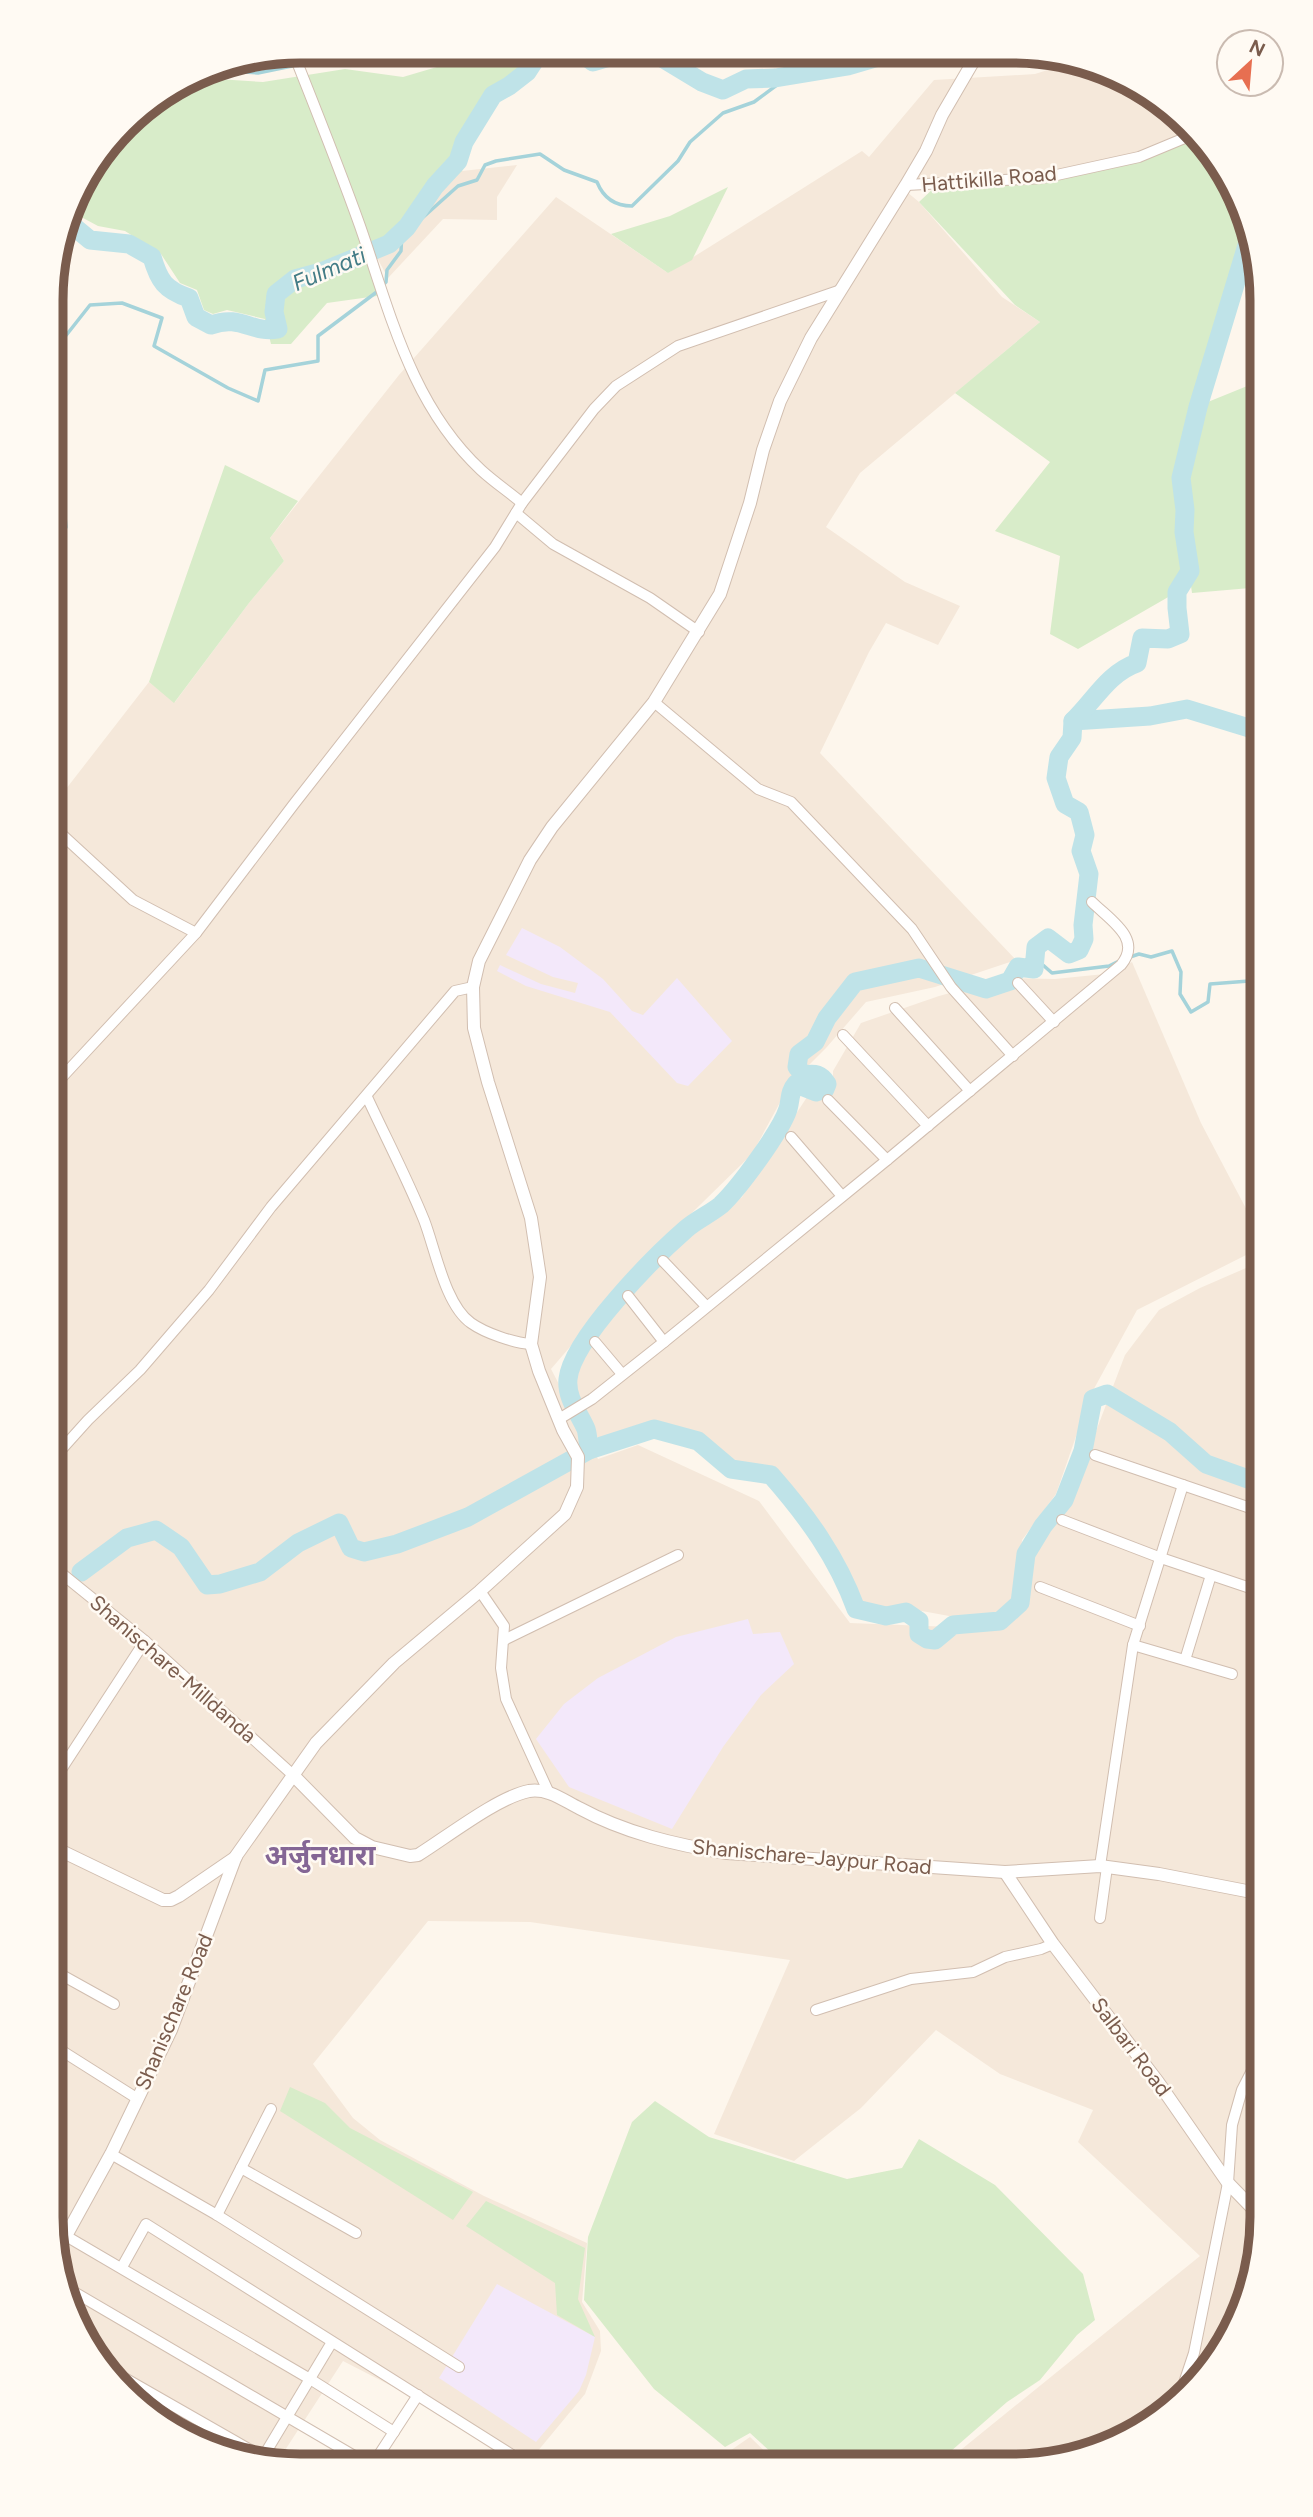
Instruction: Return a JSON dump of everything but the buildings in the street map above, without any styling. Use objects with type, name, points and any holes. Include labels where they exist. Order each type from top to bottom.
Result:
[{"type":"street","points":[[297,63],[354,208],[414,379],[442,424],[480,469],[553,544],[650,598],[699,632]]},
{"type":"street","points":[[366,1097],[424,1221],[443,1280],[460,1311],[470,1323],[519,1344],[531,1344],[540,1277],[531,1218],[488,1082],[474,1028],[473,987],[479,961],[530,860],[552,827],[654,702],[720,594],[780,401],[811,338],[906,185],[972,63]]},
{"type":"street","name":"Hattikilla Road","points":[[906,185],[1043,178],[1139,156],[1185,138]]},
{"type":"street","points":[[63,1076],[196,933],[495,547],[519,508],[594,409],[616,386],[678,346],[841,290]]},
{"type":"street","points":[[654,702],[758,789],[791,802],[912,929],[951,987],[1013,1056]]},
{"type":"street","points":[[63,836],[133,900],[196,933]]},
{"type":"street","points":[[559,1419],[664,1342],[1054,1022],[1128,957],[1128,938],[1092,902]]},
{"type":"street","points":[[1018,984],[1054,1022]]},
{"type":"street","points":[[63,1448],[140,1370],[209,1290],[271,1207],[455,991],[473,987]]},
{"type":"street","points":[[895,1008],[970,1091]]},
{"type":"street","points":[[843,1035],[928,1126]]},
{"type":"street","points":[[828,1100],[887,1160]]},
{"type":"street","points":[[791,1137],[842,1196]]},
{"type":"street","points":[[663,1261],[706,1307]]},
{"type":"street","points":[[628,1296],[664,1342]]},
{"type":"street","points":[[595,1342],[622,1374]]},
{"type":"street","name":"Shanischare Road","points":[[65,2236],[111,2154],[171,2030],[236,1856],[316,1743],[394,1663],[480,1591],[565,1514],[572,1501],[577,1487],[579,1457],[559,1419],[531,1344]]},
{"type":"street","points":[[1095,1455],[1249,1508]]},
{"type":"street","points":[[1100,1918],[1103,1867],[1133,1644],[1183,1485]]},
{"type":"street","points":[[1062,1520],[1249,1588]]},
{"type":"street","points":[[505,1640],[678,1555]]},
{"type":"street","name":"Shanischare-Milldanda","points":[[63,1575],[145,1641],[293,1775]]},
{"type":"street","points":[[1185,1660],[1211,1575]]},
{"type":"street","points":[[1040,1587],[1140,1626]]},
{"type":"street","points":[[293,1775],[355,1838],[372,1847],[410,1856],[418,1856],[510,1796],[548,1791],[506,1699],[501,1668],[504,1626],[480,1591]]},
{"type":"street","points":[[63,1767],[145,1641]]},
{"type":"street","points":[[1133,1644],[1232,1674]]},
{"type":"street","name":"Shanischare-Jaypur Road","points":[[548,1791],[604,1822],[685,1846],[736,1853],[1005,1872],[1103,1867],[1159,1874],[1249,1892]]},
{"type":"street","points":[[63,1852],[163,1900],[172,1900],[179,1896],[236,1856]]},
{"type":"street","name":"Salbari Road","points":[[1005,1872],[1053,1944],[1158,2082],[1228,2183],[1249,2205]]},
{"type":"street","points":[[816,2010],[911,1979],[973,1972],[1005,1957],[1053,1944]]},
{"type":"street","points":[[63,1976],[114,2004]]},
{"type":"street","points":[[63,2052],[138,2099]]},
{"type":"street","points":[[1186,2378],[1194,2353],[1228,2183],[1232,2125],[1249,2076]]},
{"type":"street","points":[[217,2215],[271,2109]]},
{"type":"street","points":[[111,2154],[217,2215],[459,2367]]},
{"type":"street","points":[[241,2168],[356,2233]]},
{"type":"street","points":[[122,2267],[146,2224],[511,2454]]},
{"type":"street","points":[[65,2236],[122,2267],[394,2432]]},
{"type":"street","points":[[77,2294],[351,2454]]},
{"type":"street","points":[[266,2451],[332,2342]]},
{"type":"street","points":[[130,2381],[246,2447]]},
{"type":"street","points":[[380,2454],[418,2395]]},
{"type":"shaded area","points":[[1059,68],[1118,87],[1169,122],[1185,138],[1155,150],[1027,179],[901,187],[919,202],[1002,297],[1040,322],[860,473],[826,527],[905,582],[960,606],[938,645],[886,623],[820,753],[1016,960],[935,987],[866,1002],[790,1084],[752,1154],[650,1254],[551,1369],[598,1459],[638,1445],[759,1501],[850,1623],[977,1628],[1006,1623],[1021,1606],[1031,1542],[1090,1447],[1125,1355],[1159,1310],[1246,1268],[1249,1271],[1249,2232],[1237,2293],[1226,2322],[1201,2361],[1157,2405],[1131,2422],[1103,2436],[1059,2449],[1013,2454],[956,2454],[1200,2256],[1078,2142],[1093,2110],[1000,2074],[936,2030],[861,2108],[794,2161],[714,2134],[790,1960],[530,1922],[428,1921],[313,2064],[353,2118],[380,2140],[484,2196],[587,2243],[582,2302],[600,2331],[601,2351],[585,2394],[535,2454],[524,2454],[343,2361],[283,2453],[239,2446],[182,2422],[156,2405],[122,2373],[87,2322],[68,2263],[64,2232],[63,793],[149,682],[175,702],[284,561],[270,538],[399,375],[556,197],[668,273],[862,151],[869,157],[934,80],[1035,74]]},
{"type":"shaded area","points":[[517,165],[497,197],[497,220],[443,219],[388,278],[375,254],[402,231],[455,170]]},
{"type":"shaded area","points":[[522,928],[560,947],[603,979],[632,1011],[643,1015],[677,978],[732,1041],[688,1086],[677,1083],[610,1012],[526,986],[497,971],[500,965],[541,984],[575,993],[578,983],[553,977],[506,955]]},
{"type":"shaded area","points":[[1132,962],[1201,1123],[1250,1215],[1250,1253],[1137,1310],[1090,1396],[1056,1494],[1022,1540],[1017,1600],[1000,1615],[971,1620],[911,1609],[854,1613],[795,1508],[769,1477],[731,1473],[693,1447],[651,1437],[605,1453],[578,1397],[575,1374],[578,1358],[665,1255],[742,1197],[809,1094],[829,1095],[833,1086],[833,1071],[861,1023],[939,996],[1005,978],[1055,979],[1105,974]]},
{"type":"shaded area","points":[[748,1619],[753,1634],[780,1632],[794,1664],[761,1695],[723,1747],[672,1829],[569,1787],[536,1739],[564,1704],[598,1678],[676,1637]]},
{"type":"shaded area","points":[[497,2284],[595,2337],[586,2375],[579,2391],[536,2442],[439,2378]]},
{"type":"shaded area","points":[[750,2437],[768,2454],[725,2454]]},
{"type":"green space","points":[[533,63],[527,72],[493,95],[462,171],[385,242],[370,247],[377,296],[327,303],[291,344],[271,344],[265,319],[227,310],[213,314],[204,310],[197,290],[180,283],[161,254],[125,231],[98,226],[79,216],[95,182],[112,156],[144,122],[182,95],[187,96],[217,79],[263,82],[345,69],[403,77],[447,64]]},
{"type":"green space","points":[[1185,138],[1210,169],[1226,195],[1237,224],[1245,253],[1198,406],[1250,385],[1250,588],[1192,593],[1189,572],[1177,592],[1078,649],[1050,634],[1060,556],[995,531],[1050,462],[955,393],[1040,322],[1015,305],[919,202],[936,186],[1103,165]]},
{"type":"green space","points":[[728,187],[692,260],[668,273],[611,234],[670,216]]},
{"type":"green space","points":[[225,465],[298,501],[270,538],[284,561],[174,703],[149,682]]},
{"type":"green space","points":[[290,2087],[325,2103],[350,2128],[473,2192],[453,2220],[280,2111]]},
{"type":"green space","points":[[655,2101],[709,2137],[847,2179],[902,2168],[919,2139],[995,2185],[1083,2274],[1095,2320],[1077,2335],[1040,2380],[1007,2402],[948,2454],[773,2454],[750,2433],[725,2447],[654,2389],[584,2300],[588,2237],[632,2122]]},
{"type":"green space","points":[[486,2201],[585,2248],[578,2299],[595,2337],[557,2315],[555,2283],[466,2226]]},
{"type":"waterway","name":"Fulmati","points":[[75,227],[90,240],[129,244],[152,257],[164,284],[189,298],[196,317],[211,325],[230,322],[261,329],[278,329],[274,312],[276,294],[295,279],[321,272],[389,244],[407,227],[435,186],[458,161],[464,142],[493,95],[527,72],[533,63]]},
{"type":"waterway","name":"Fulmati","points":[[671,63],[702,82],[723,90],[746,79],[775,78],[858,63]]},
{"type":"waterway","points":[[237,72],[258,73],[292,66]]},
{"type":"waterway","points":[[383,285],[386,282],[387,270],[401,251],[402,231],[420,220],[458,186],[477,180],[485,165],[540,154],[564,170],[597,182],[606,196],[615,202],[632,206],[678,161],[690,142],[723,113],[754,102],[789,76]]},
{"type":"waterway","points":[[589,1450],[586,1429],[571,1399],[568,1386],[573,1362],[584,1342],[617,1299],[655,1258],[690,1226],[721,1205],[738,1186],[784,1119],[796,1084],[816,1092],[825,1089],[827,1084],[820,1076],[804,1075],[797,1067],[799,1054],[815,1042],[827,1018],[855,982],[919,968],[986,989],[1010,981],[1018,967],[1034,969],[1036,947],[1048,938],[1069,954],[1079,950],[1084,939],[1089,874],[1081,851],[1085,835],[1079,812],[1065,804],[1056,778],[1059,757],[1072,738],[1073,721],[1110,680],[1137,663],[1142,638],[1168,639],[1180,634],[1177,592],[1190,571],[1184,532],[1185,510],[1181,478],[1198,407],[1245,253]]},
{"type":"waterway","points":[[63,339],[90,305],[122,303],[162,318],[154,346],[228,388],[258,401],[265,370],[318,361],[318,336],[378,291]]},
{"type":"waterway","points":[[63,515],[66,527],[63,533]]},
{"type":"waterway","points":[[1073,721],[1150,716],[1187,709],[1250,728]]},
{"type":"waterway","points":[[1130,957],[1139,954],[1151,957],[1172,951],[1181,972],[1180,994],[1191,1012],[1208,1002],[1210,984],[1250,980]]},
{"type":"waterway","points":[[1035,958],[1052,973],[1109,966],[1117,962]]},
{"type":"waterway","points":[[81,1572],[127,1538],[156,1530],[181,1547],[207,1585],[220,1584],[260,1572],[298,1543],[339,1523],[351,1548],[364,1552],[397,1544],[468,1517],[589,1450],[654,1429],[698,1441],[731,1469],[771,1475],[820,1538],[840,1572],[856,1609],[886,1616],[906,1612],[919,1621],[919,1634],[935,1640],[953,1625],[1000,1621],[1020,1603],[1026,1554],[1043,1526],[1064,1500],[1083,1451],[1093,1399],[1107,1394],[1170,1432],[1206,1464],[1249,1479]]},
{"type":"district","name":"अर्जुनधारा","points":[[320,1855]]}]
